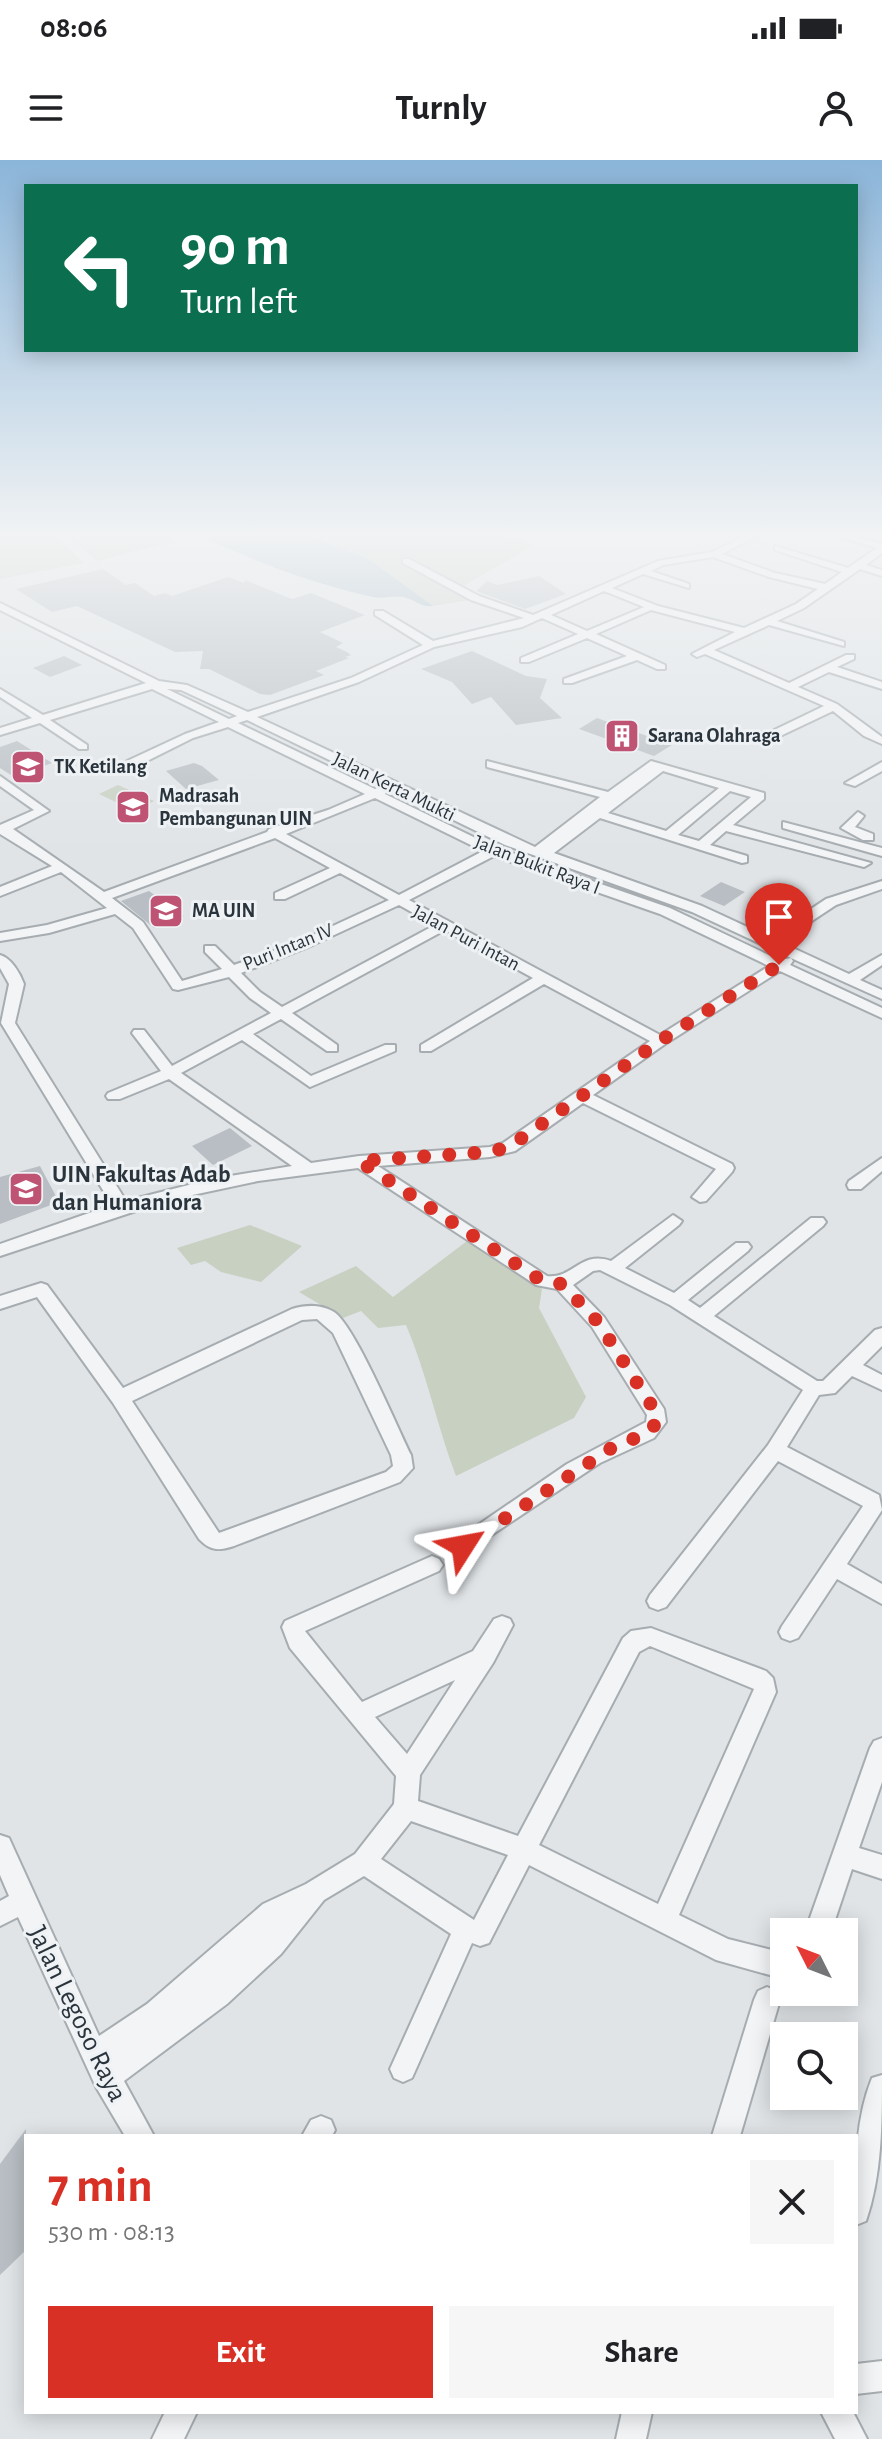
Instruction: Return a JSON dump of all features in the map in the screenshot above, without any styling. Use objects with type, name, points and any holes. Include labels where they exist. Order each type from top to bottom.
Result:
[{"type":"street","name":"Jalan Kerta Mukti","points":[[69,640],[156,684],[183,687],[238,720],[389,784],[510,842],[697,909],[770,943],[787,960]]},
{"type":"street","points":[[423,640],[431,645]]},
{"type":"street","points":[[131,764],[178,741],[355,680],[431,645],[452,640]]},
{"type":"street","points":[[525,660],[575,640]]},
{"type":"street","points":[[605,640],[661,667]]},
{"type":"street","points":[[724,640],[701,652],[833,706],[847,713],[867,735],[882,741]]},
{"type":"street","points":[[829,640],[840,644]]},
{"type":"street","points":[[568,681],[638,656]]},
{"type":"street","points":[[789,687],[850,657]]},
{"type":"street","points":[[828,668],[882,686]]},
{"type":"street","points":[[0,732],[156,684]]},
{"type":"street","name":"Jalan Bukit Raya I","points":[[156,684],[157,688],[238,720],[493,851],[665,911],[787,960],[882,1014]]},
{"type":"street","points":[[0,692],[83,747]]},
{"type":"street","points":[[756,735],[772,736],[833,706]]},
{"type":"street","points":[[491,764],[614,797]]},
{"type":"street","points":[[851,783],[882,766]]},
{"type":"street","points":[[540,853],[614,797],[661,767],[757,794],[761,799],[702,845]]},
{"type":"street","points":[[0,780],[43,811],[2,830]]},
{"type":"street","points":[[103,897],[273,832],[332,813],[389,784]]},
{"type":"street","points":[[668,836],[729,786]]},
{"type":"street","points":[[594,812],[742,859]]},
{"type":"street","points":[[439,824],[452,816]]},
{"type":"street","points":[[858,816],[848,830],[882,841]]},
{"type":"street","points":[[787,825],[882,852]]},
{"type":"street","points":[[724,827],[864,863]]},
{"type":"street","points":[[2,830],[62,867],[117,909]]},
{"type":"street","name":"Jalan Puri Intan","points":[[273,832],[660,1041]]},
{"type":"street","name":"Puri Intan IV","points":[[117,909],[138,925],[178,986],[231,971],[396,901],[510,842]]},
{"type":"street","points":[[0,892],[62,867]]},
{"type":"street","points":[[280,896],[338,869]]},
{"type":"street","points":[[601,890],[613,881]]},
{"type":"street","points":[[770,943],[831,902],[882,885]]},
{"type":"street","points":[[0,937],[49,929],[117,909]]},
{"type":"street","points":[[114,1096],[170,1073],[443,926]]},
{"type":"street","points":[[210,949],[255,995],[332,1048]]},
{"type":"street","points":[[0,959],[18,983],[18,996],[8,1023],[122,1208]]},
{"type":"street","points":[[850,980],[882,959]]},
{"type":"street","points":[[0,1250],[122,1208],[307,1168],[499,1150],[584,1097],[660,1041],[787,960],[850,980],[882,995]]},
{"type":"street","points":[[426,1048],[542,979]]},
{"type":"street","points":[[139,1033],[170,1073],[307,1168]]},
{"type":"street","points":[[243,1034],[310,1082],[390,1048]]},
{"type":"street","points":[[584,1097],[726,1168],[700,1197]]},
{"type":"street","points":[[359,1161],[542,1281],[562,1284],[598,1322],[657,1414],[657,1422],[648,1433],[613,1447],[463,1546]]},
{"type":"street","points":[[855,1185],[882,1163]]},
{"type":"street","points":[[612,1269],[673,1221]]},
{"type":"street","points":[[701,1317],[817,1222]]},
{"type":"street","points":[[676,1301],[742,1247]]},
{"type":"street","points":[[562,1284],[589,1265],[602,1264],[676,1301],[814,1388],[828,1388],[882,1335]]},
{"type":"street","points":[[0,1303],[41,1289],[120,1398],[206,1533],[215,1542],[393,1477],[403,1468],[401,1455],[341,1330],[329,1315],[316,1311],[298,1314],[120,1398]]},
{"type":"street","points":[[852,1367],[882,1383]]},
{"type":"street","points":[[658,1601],[775,1450],[814,1388]]},
{"type":"street","points":[[775,1450],[872,1501],[874,1506],[790,1632]]},
{"type":"street","points":[[408,1773],[298,1641],[293,1627],[300,1621],[432,1565]]},
{"type":"street","points":[[835,1568],[882,1595]]},
{"type":"street","points":[[99,2067],[125,2050],[164,2038],[293,1926],[315,1892],[364,1862],[406,1808],[408,1773],[502,1625]]},
{"type":"street","points":[[364,1862],[466,1929],[476,1934],[483,1931],[522,1849],[631,1645],[639,1638],[651,1637],[758,1678],[765,1685],[765,1692],[663,1922]]},
{"type":"street","points":[[361,1713],[485,1656]]},
{"type":"street","points":[[823,1918],[882,1748]]},
{"type":"street","points":[[406,1808],[522,1849],[725,1951],[770,1962]]},
{"type":"street","name":"Jalan Legoso Raya","points":[[0,1846],[99,2067],[139,2134]]},
{"type":"street","points":[[847,1856],[882,1867]]},
{"type":"street","points":[[0,1914],[23,1901]]},
{"type":"street","points":[[403,2069],[466,1929]]},
{"type":"street","points":[[727,2134],[767,2000]]},
{"type":"street","points":[[858,2202],[882,2088]]},
{"type":"street","points":[[858,2379],[882,2376]]},
{"type":"street","points":[[167,2439],[181,2414]]},
{"type":"street","points":[[631,2439],[637,2414]]},
{"type":"street","points":[[837,2414],[852,2439]]},
{"type":"shaded area","points":[[118,785],[154,801],[135,811],[99,794]]},
{"type":"shaded area","points":[[250,1225],[302,1246],[261,1282],[221,1272],[205,1261],[191,1265],[177,1248]]},
{"type":"shaded area","points":[[467,1241],[542,1289],[539,1308],[586,1397],[574,1418],[456,1476],[406,1325],[378,1328],[361,1311],[343,1318],[299,1292],[356,1266],[393,1297]]},
{"type":"building","points":[[150,640],[337,640],[343,643],[336,647],[351,655],[316,671],[324,675],[270,695],[260,694],[209,669],[200,669],[203,651],[175,652]]},
{"type":"building","points":[[472,651],[526,676],[547,679],[540,698],[562,718],[516,725],[491,697],[472,704],[452,682],[421,669]]},
{"type":"building","points":[[64,656],[82,665],[50,677],[33,668]]},
{"type":"building","name":"Sarana Olahraga","points":[[597,718],[672,745],[654,756],[579,729]]},
{"type":"building","points":[[17,741],[52,763],[14,777],[0,768],[0,747]]},
{"type":"building","points":[[194,763],[219,780],[186,789],[166,771]]},
{"type":"building","points":[[721,882],[745,892],[724,906],[700,896]]},
{"type":"building","name":"MA UIN","points":[[149,891],[184,916],[154,928],[121,901]]},
{"type":"building","points":[[230,1128],[252,1146],[213,1165],[192,1146]]},
{"type":"building","name":"UIN Fakultas Adab dan Humaniora","points":[[40,1166],[59,1202],[0,1224],[0,1177]]},
{"type":"building","points":[[26,2129],[24,2252],[0,2275],[0,2164]]},
{"type":"place","name":"Sarana Olahraga","points":[[622,736]]},
{"type":"place","name":"TK Ketilang","points":[[28,767]]},
{"type":"place","name":"Madrasah Pembangunan UIN","points":[[133,807]]},
{"type":"place","name":"MA UIN","points":[[166,911]]},
{"type":"place","name":"UIN Fakultas Adab dan Humaniora","points":[[26,1189]]},
{"type":"route","points":[[463,1546],[613,1447],[648,1433],[657,1422],[657,1414],[598,1322],[562,1284],[542,1281],[359,1161],[490,1152],[509,1147],[660,1041],[779,965]]}]
